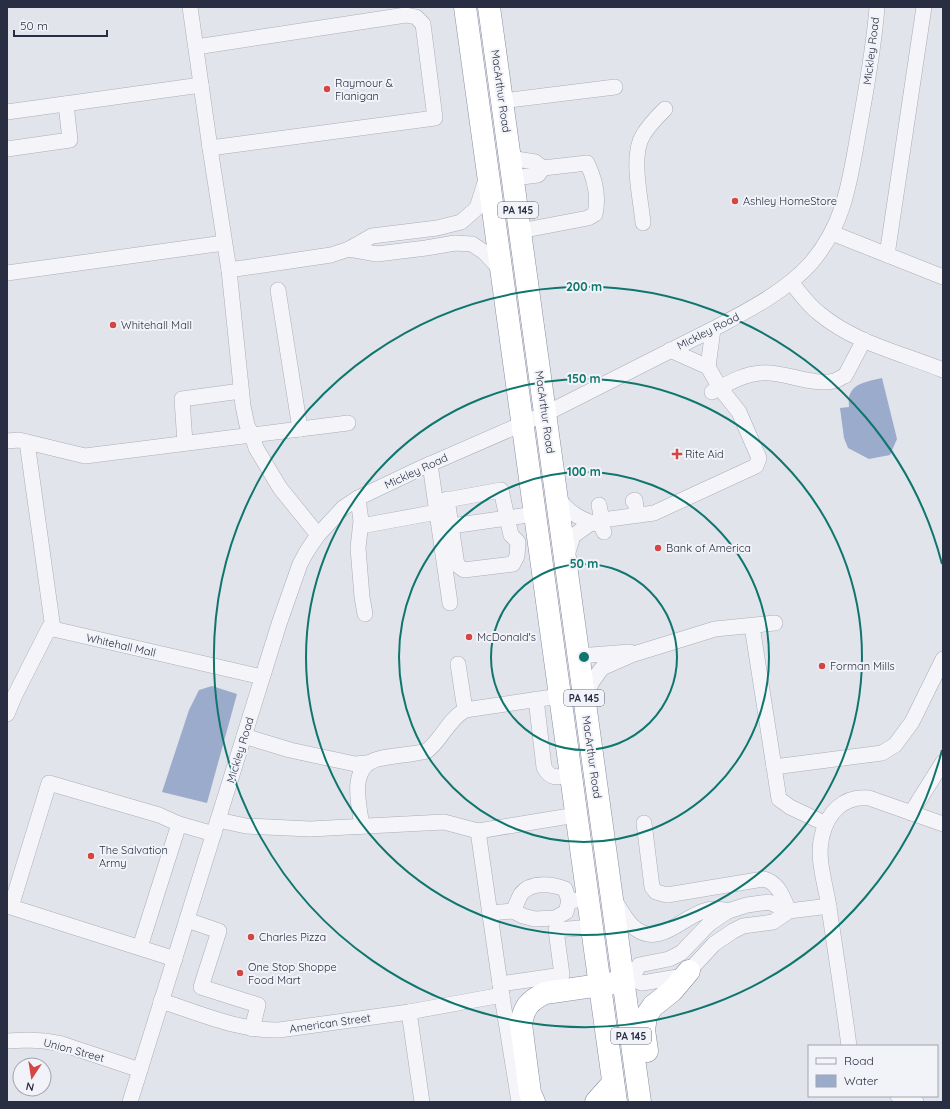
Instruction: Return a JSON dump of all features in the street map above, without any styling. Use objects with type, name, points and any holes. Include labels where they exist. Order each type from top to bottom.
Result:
[{"type":"highway","name":"PA 145","points":[[465,7],[571,775],[576,816],[578,900],[592,927],[614,1092]]},
{"type":"highway","name":"MacArthur Road","points":[[489,7],[584,700],[612,896],[628,980],[639,1096]]},
{"type":"highway","points":[[639,1096],[647,1075],[649,1062],[644,1030],[646,1016],[653,1006],[672,991],[689,971]]},
{"type":"highway","points":[[534,1102],[530,1093],[521,1024],[523,1014],[528,1005],[545,993],[628,980]]},
{"type":"highway","points":[[596,1102],[614,1092]]},
{"type":"street","points":[[190,7],[229,270],[241,391],[247,425],[256,448],[280,488],[318,535]]},
{"type":"street","name":"Mickley Road","points":[[130,1102],[279,624],[300,564],[318,535],[343,508],[358,498],[430,464],[545,414],[740,315],[791,282],[811,263],[824,246],[839,218],[846,198],[868,84],[877,7]]},
{"type":"street","points":[[887,255],[924,7]]},
{"type":"street","points":[[196,47],[406,15],[416,16],[423,24],[435,118],[210,148]]},
{"type":"street","points":[[7,112],[201,85]]},
{"type":"street","points":[[502,101],[615,87]]},
{"type":"street","points":[[7,149],[70,140],[66,104]]},
{"type":"street","points":[[643,223],[636,156],[642,136],[665,109]]},
{"type":"street","points":[[512,168],[538,175],[543,168],[588,163],[593,175],[597,202],[595,214],[588,218],[520,231]]},
{"type":"street","points":[[229,270],[331,255],[349,249],[372,236],[437,228],[461,222],[477,208],[488,171]]},
{"type":"street","points":[[832,233],[943,277]]},
{"type":"street","points":[[7,272],[224,243]]},
{"type":"street","points":[[349,249],[376,254],[455,243],[472,244],[484,252],[502,271]]},
{"type":"street","points":[[791,282],[819,313],[836,326],[864,340],[943,370]]},
{"type":"street","points":[[278,290],[300,429]]},
{"type":"street","points":[[556,497],[570,513],[599,520],[672,511],[756,466],[759,458],[739,412],[716,390],[708,367],[713,329]]},
{"type":"street","points":[[716,390],[741,377],[760,373],[778,374],[819,382],[834,381],[845,376],[864,340]]},
{"type":"street","points":[[670,350],[708,367]]},
{"type":"street","points":[[185,443],[182,399],[241,391]]},
{"type":"street","points":[[7,441],[19,440],[85,456],[348,422]]},
{"type":"street","points":[[7,714],[49,628],[53,629],[27,442]]},
{"type":"street","points":[[430,464],[440,505],[450,603]]},
{"type":"street","points":[[360,526],[440,505],[501,490],[511,535],[518,542],[517,556],[512,564],[464,570],[457,565],[451,526],[440,505]]},
{"type":"street","points":[[358,498],[360,526],[358,548],[365,614]]},
{"type":"street","points":[[633,501],[635,500],[637,515]]},
{"type":"street","points":[[451,526],[535,514]]},
{"type":"street","points":[[565,562],[573,536],[599,520]]},
{"type":"street","points":[[584,700],[592,682],[602,668],[645,651],[715,629],[775,623]]},
{"type":"street","points":[[752,626],[779,799],[796,810],[826,824]]},
{"type":"street","name":"Whitehall Mall","points":[[53,629],[262,677]]},
{"type":"street","points":[[578,656],[645,651]]},
{"type":"street","points":[[774,767],[882,753],[895,745],[912,722],[943,659]]},
{"type":"street","points":[[458,664],[465,710]]},
{"type":"street","points":[[244,736],[290,750],[355,764],[366,763],[377,759],[426,751],[436,742],[458,714],[465,710],[560,696]]},
{"type":"street","points":[[536,700],[544,767],[547,773],[552,777],[571,775]]},
{"type":"street","points":[[911,813],[943,762]]},
{"type":"street","points":[[362,826],[358,780],[366,763]]},
{"type":"street","points":[[175,958],[11,907],[49,783],[159,814],[179,824],[216,827],[246,826],[302,828],[444,822],[478,831],[576,816]]},
{"type":"street","points":[[849,1045],[820,850],[826,824],[829,817],[836,809],[847,800],[858,796],[869,798],[943,824]]},
{"type":"street","points":[[644,822],[652,887],[656,892],[667,894],[764,879],[772,881],[777,886],[789,911]]},
{"type":"street","points":[[140,947],[179,824]]},
{"type":"street","points":[[478,831],[519,1102]]},
{"type":"street","points":[[490,913],[513,911],[523,916],[535,919],[556,918],[566,912],[578,900],[566,889],[555,885],[535,886],[527,889],[521,894],[513,911]]},
{"type":"street","points":[[612,896],[635,929],[643,933],[655,934],[667,932],[693,915],[706,910],[717,908],[728,911]]},
{"type":"street","points":[[789,911],[769,902],[747,905],[728,911],[709,924],[681,953],[669,959],[639,965],[628,980],[642,983],[678,977],[689,971],[714,944],[724,936],[743,926],[774,922],[789,911],[829,906]]},
{"type":"street","points":[[187,920],[219,930],[192,1011]]},
{"type":"street","name":"American Street","points":[[161,1001],[252,1029],[279,1030],[409,1012],[562,975],[556,930],[592,927]]},
{"type":"street","points":[[201,987],[258,1005],[252,1029]]},
{"type":"street","points":[[409,1012],[422,1102]]},
{"type":"street","name":"Union Street","points":[[7,1041],[27,1040],[62,1044],[140,1070]]},
{"type":"street","points":[[901,1097],[916,1102]]},
{"type":"water","points":[[882,378],[897,439],[890,455],[869,459],[848,448],[844,438],[840,408],[849,407],[849,395],[859,384]]},
{"type":"water","points":[[212,686],[237,694],[207,803],[162,792],[189,710],[199,690]]},
{"type":"place","name":"Raymour & Flanigan","points":[[327,89]]},
{"type":"place","name":"Ashley HomeStore","points":[[735,201]]},
{"type":"place","name":"Whitehall Mall","points":[[113,325]]},
{"type":"place","name":"Rite Aid","points":[[677,454]]},
{"type":"place","name":"Bank of America","points":[[658,548]]},
{"type":"place","name":"McDonald's","points":[[469,637]]},
{"type":"place","name":"Forman Mills","points":[[822,666]]},
{"type":"place","name":"The Salvation Army","points":[[91,856]]},
{"type":"place","name":"Charles Pizza","points":[[251,937]]},
{"type":"place","name":"One Stop Shoppe Food Mart","points":[[240,973]]}]
